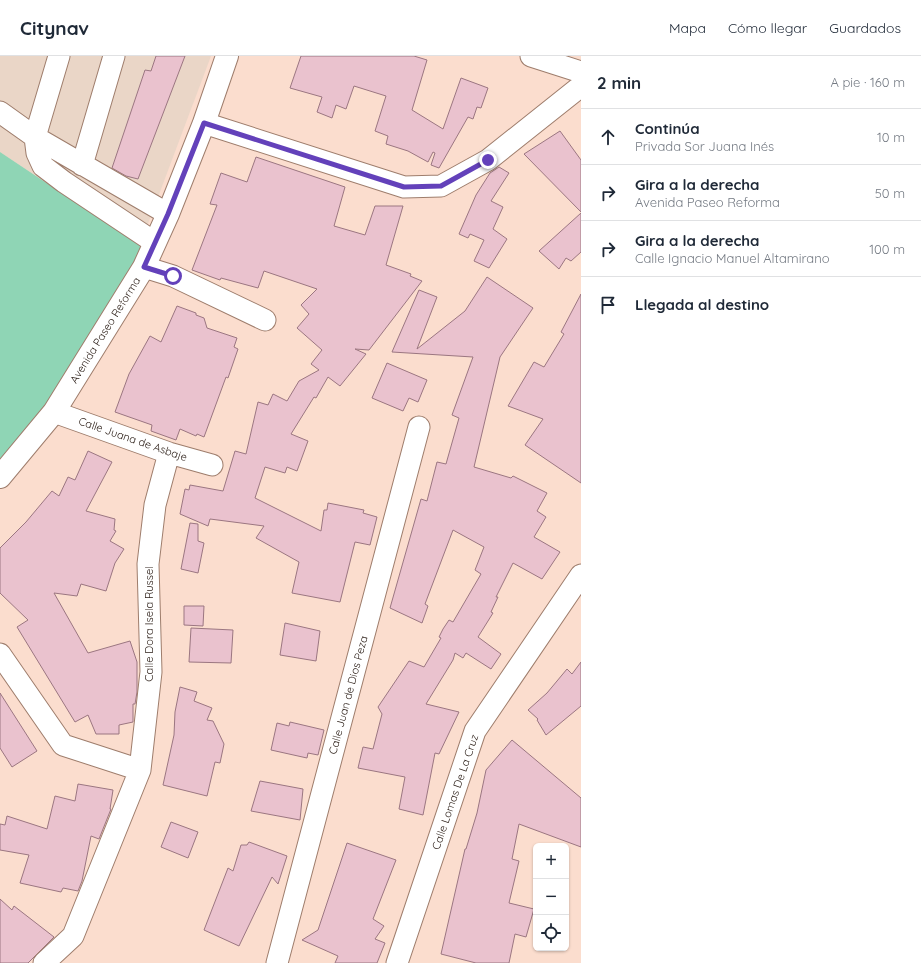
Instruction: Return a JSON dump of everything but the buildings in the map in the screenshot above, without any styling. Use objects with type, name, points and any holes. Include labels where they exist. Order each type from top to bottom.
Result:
[{"type":"main road","name":"Avenida Paseo Reforma","points":[[0,477],[54,412],[144,267],[154,242],[168,214],[204,123],[227,56]]},
{"type":"street","points":[[59,56],[35,137],[36,153],[43,166],[64,182],[154,242]]},
{"type":"street","points":[[82,165],[114,56]]},
{"type":"street","points":[[531,56],[581,72]]},
{"type":"street","points":[[204,123],[404,187],[441,186],[488,160],[581,86]]},
{"type":"street","points":[[0,112],[35,137],[168,214]]},
{"type":"street","points":[[144,267],[173,276],[265,320]]},
{"type":"street","name":"Calle Juana de Asbaje","points":[[54,412],[169,453],[212,465]]},
{"type":"street","name":"Calle Juan de Dios Peza","points":[[277,963],[419,428]]},
{"type":"street","name":"Calle Dora Isela Russel","points":[[44,963],[73,936],[140,770],[151,672],[148,564],[155,505],[169,453]]},
{"type":"street","name":"Calle Lomas De La Cruz","points":[[397,963],[475,731],[581,575]]},
{"type":"street","points":[[0,654],[63,745],[140,770]]},
{"type":"shaded area","points":[[0,56],[211,56],[140,245],[0,152]]},
{"type":"green space","points":[[0,152],[150,252],[0,477]]},
{"type":"route","points":[[173,276],[144,267],[168,214],[204,123],[404,187],[441,186],[488,160]]}]
